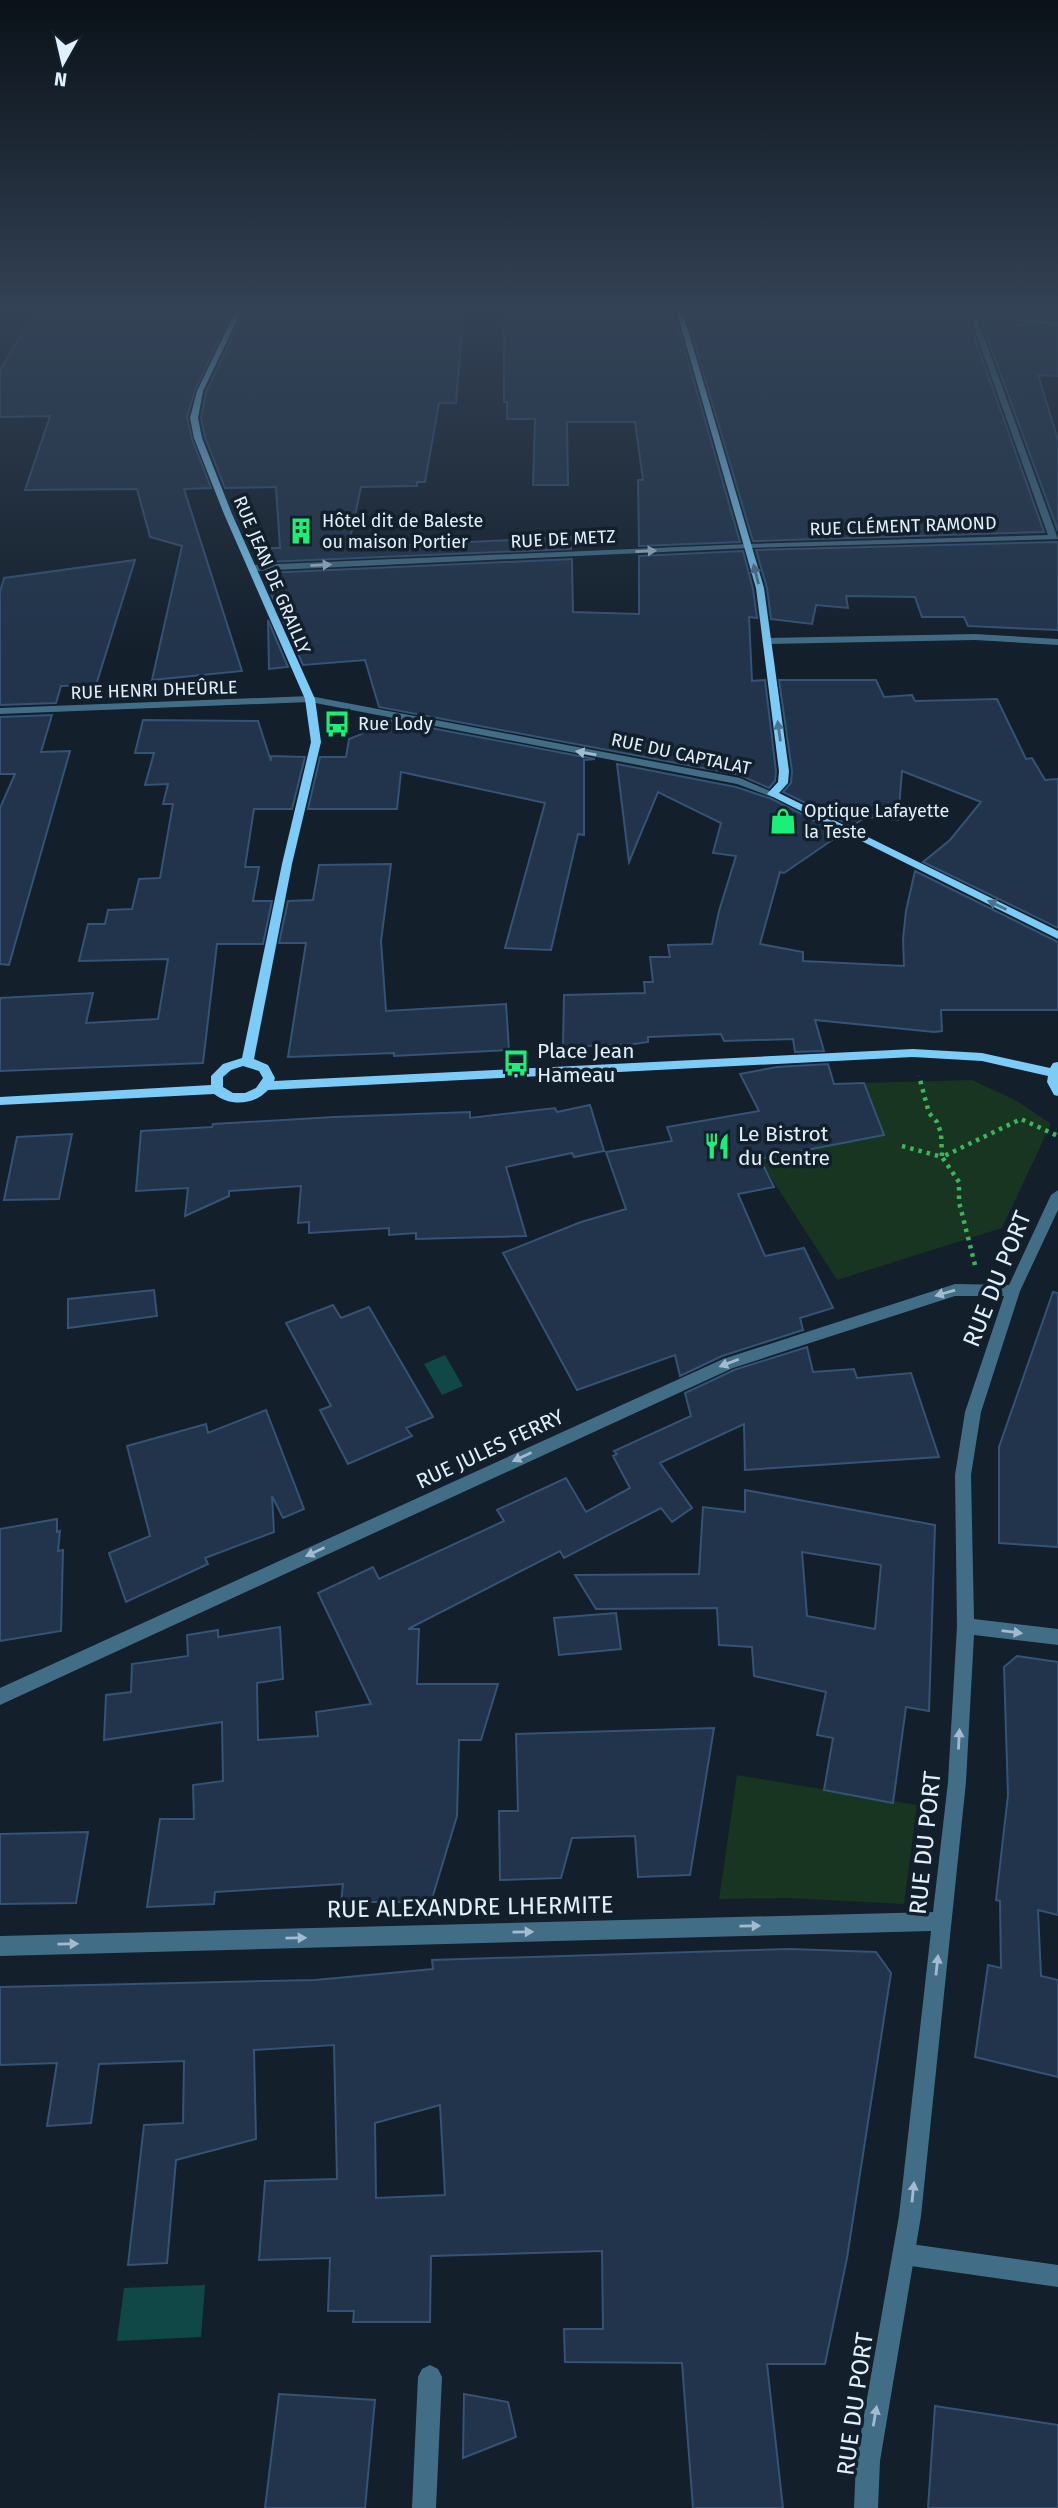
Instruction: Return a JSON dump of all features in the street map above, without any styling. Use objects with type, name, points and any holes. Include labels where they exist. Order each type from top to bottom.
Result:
[{"type":"street","name":"RUE JEAN DE GRAILLY","points":[[195,423],[198,438],[228,514],[299,681],[310,699]]},
{"type":"street","points":[[713,423],[760,588],[784,771],[783,783],[772,794]]},
{"type":"street","points":[[1013,423],[1055,537]]},
{"type":"street","name":"RUE CLÉMENT RAMOND","points":[[749,546],[1055,537]]},
{"type":"street","name":"RUE DE METZ","points":[[253,568],[749,546]]},
{"type":"street","points":[[766,641],[975,637],[1058,642]]},
{"type":"street","points":[[247,1062],[287,864],[316,742],[310,699]]},
{"type":"street","name":"RUE HENRI DHEÛRLE","points":[[0,711],[310,699]]},
{"type":"street","name":"RUE DU CAPTALAT","points":[[310,699],[740,780],[1058,934]]},
{"type":"street","points":[[267,1086],[268,1073],[259,1065],[247,1062],[235,1064],[217,1076],[217,1089],[222,1094],[238,1099],[257,1095],[267,1086],[913,1054],[982,1057],[1056,1069],[1053,1082],[1058,1092]]},
{"type":"street","points":[[0,1101],[217,1089]]},
{"type":"street","name":"RUE DU PORT","points":[[866,2508],[867,2461],[904,2254],[957,1782],[966,1626],[965,1463],[972,1412],[1013,1291],[1058,1195]]},
{"type":"street","name":"RUE JULES FERRY","points":[[0,1696],[728,1363],[955,1290],[1013,1291]]},
{"type":"street","points":[[966,1626],[1058,1637]]},
{"type":"street","name":"RUE ALEXANDRE LHERMITE","points":[[0,1945],[942,1921]]},
{"type":"street","points":[[904,2254],[1058,2276]]},
{"type":"street","points":[[424,2508],[430,2377]]},
{"type":"path","points":[[921,1081],[929,1113],[937,1122],[941,1133],[942,1157]]},
{"type":"path","points":[[942,1157],[1021,1119],[1058,1136]]},
{"type":"path","points":[[902,1146],[942,1157],[953,1168],[959,1182],[959,1202],[982,1290]]},
{"type":"shaded area","points":[[972,1080],[1017,1101],[1051,1124],[1002,1228],[837,1280],[759,1159],[883,1135],[864,1083]]},
{"type":"shaded area","points":[[445,1355],[463,1386],[442,1395],[424,1364]]},
{"type":"shaded area","points":[[737,1775],[917,1805],[904,1904],[788,1898],[719,1899]]},
{"type":"shaded area","points":[[205,2285],[201,2337],[117,2341],[124,2288]]},
{"type":"building","points":[[48,423],[188,423],[211,488],[184,489],[242,671],[152,680],[182,546],[150,537],[137,489],[25,490]]},
{"type":"building","points":[[202,423],[435,423],[425,482],[417,482],[417,486],[361,487],[348,548],[571,537],[571,549],[266,562],[266,548],[280,548],[276,487],[225,488]]},
{"type":"building","points":[[535,423],[567,423],[568,485],[533,485]]},
{"type":"building","points":[[635,423],[706,423],[740,542],[639,546],[638,480],[643,480]]},
{"type":"building","points":[[718,423],[1005,423],[1044,532],[753,541]]},
{"type":"building","points":[[1018,423],[1053,423],[1058,440],[1058,531]]},
{"type":"building","points":[[1058,542],[1058,630],[968,626],[964,617],[922,617],[915,597],[846,596],[848,608],[816,605],[812,624],[771,619],[767,588],[756,550]]},
{"type":"building","points":[[743,551],[757,618],[749,617],[752,681],[765,680],[776,771],[775,781],[769,788],[740,775],[379,707],[365,660],[303,665],[267,585],[266,573],[572,559],[573,612],[639,614],[639,556]]},
{"type":"building","points":[[135,560],[96,685],[61,686],[56,703],[0,705],[0,592],[4,578]]},
{"type":"building","points":[[268,620],[288,667],[269,669]]},
{"type":"building","points":[[779,680],[876,680],[884,697],[912,695],[915,701],[997,699],[1026,759],[1032,758],[1045,780],[1058,779],[1058,928],[923,862],[950,840],[981,802],[902,771],[898,820],[866,817],[852,826],[783,792],[791,783],[792,771]]},
{"type":"building","points":[[52,715],[41,752],[70,751],[9,965],[0,964],[0,808],[15,774],[0,774],[0,717]]},
{"type":"building","points":[[378,718],[595,759],[584,760],[584,835],[578,834],[551,950],[505,948],[545,803],[401,772],[397,809],[308,809],[320,757],[346,757],[349,739],[362,734]]},
{"type":"building","points":[[143,720],[258,721],[271,761],[271,756],[305,757],[292,809],[254,809],[245,867],[259,867],[253,901],[272,901],[263,944],[217,944],[203,1063],[0,1071],[0,998],[93,993],[86,1023],[158,1019],[168,959],[79,961],[88,924],[105,924],[108,910],[132,909],[139,879],[160,878],[173,804],[163,804],[168,784],[145,785],[154,753],[135,753]]},
{"type":"building","points":[[617,764],[736,787],[772,799],[841,834],[784,873],[780,872],[760,944],[803,952],[803,961],[904,966],[906,911],[915,871],[1058,942],[1058,1010],[941,1010],[942,1031],[934,1032],[815,1020],[824,1051],[795,1052],[793,1039],[724,1041],[721,1034],[648,1037],[648,1042],[634,1044],[563,1047],[564,995],[645,993],[644,982],[653,982],[650,957],[670,957],[668,945],[712,944],[736,856],[713,853],[721,823],[658,792],[629,862]]},
{"type":"building","points":[[391,864],[381,941],[386,1011],[506,1004],[509,1050],[394,1056],[394,1053],[288,1057],[306,943],[279,943],[288,901],[313,900],[319,865]]},
{"type":"building","points":[[828,1064],[834,1084],[864,1083],[884,1135],[760,1159],[774,1187],[738,1194],[765,1256],[804,1248],[833,1308],[800,1318],[803,1330],[722,1356],[680,1376],[675,1355],[577,1390],[503,1253],[581,1222],[626,1209],[606,1152],[672,1141],[667,1127],[759,1111],[740,1074],[777,1067]]},
{"type":"building","points":[[590,1105],[604,1151],[574,1157],[572,1153],[506,1167],[526,1236],[416,1239],[416,1233],[389,1235],[389,1228],[309,1233],[309,1222],[298,1223],[301,1186],[229,1191],[229,1196],[185,1216],[188,1188],[136,1191],[141,1131],[334,1117],[470,1112],[470,1118],[555,1108],[557,1112]]},
{"type":"building","points":[[72,1134],[59,1199],[4,1200],[17,1137]]},
{"type":"building","points":[[154,1290],[157,1316],[68,1328],[68,1299]]},
{"type":"building","points":[[1053,1292],[1058,1293],[1058,1547],[999,1543],[999,1447]]},
{"type":"building","points":[[333,1305],[341,1318],[369,1307],[433,1417],[406,1428],[412,1436],[348,1464],[320,1410],[331,1406],[286,1323]]},
{"type":"building","points":[[807,1347],[813,1372],[854,1369],[857,1378],[911,1373],[939,1457],[745,1470],[744,1424],[660,1463],[692,1508],[672,1522],[661,1508],[564,1558],[560,1551],[408,1629],[419,1629],[417,1684],[498,1684],[481,1740],[459,1740],[457,1816],[431,1902],[341,1902],[343,1884],[215,1892],[214,1904],[147,1907],[160,1819],[194,1819],[193,1785],[223,1781],[222,1722],[104,1740],[106,1695],[131,1692],[132,1664],[188,1656],[187,1635],[218,1630],[218,1637],[280,1627],[283,1679],[257,1683],[258,1740],[318,1736],[316,1712],[371,1704],[318,1593],[373,1567],[379,1579],[504,1521],[497,1510],[566,1478],[586,1512],[630,1488],[613,1456],[617,1454],[614,1451],[691,1416],[685,1393],[734,1370]]},
{"type":"building","points":[[266,1410],[304,1509],[283,1518],[272,1496],[274,1532],[205,1558],[208,1564],[126,1602],[109,1553],[150,1536],[127,1446],[206,1424],[208,1433]]},
{"type":"building","points":[[745,1490],[935,1525],[929,1711],[906,1707],[893,1803],[824,1790],[833,1738],[817,1735],[826,1692],[754,1676],[752,1647],[719,1645],[717,1608],[596,1609],[575,1575],[699,1574],[703,1507],[745,1512]],"holes":[[[802,1552],[881,1565],[875,1629],[807,1616]]]},
{"type":"building","points":[[57,1519],[57,1532],[60,1531],[58,1551],[63,1550],[61,1631],[0,1641],[0,1529]]},
{"type":"building","points":[[616,1613],[621,1649],[559,1655],[554,1618]]},
{"type":"building","points":[[1017,1656],[1058,1662],[1058,1915],[1038,1910],[1041,1976],[1058,1980],[1058,2077],[975,2057],[988,1965],[1001,1968],[1000,1901],[996,1900],[1008,1795],[1004,1667]]},
{"type":"building","points":[[714,1728],[690,1875],[638,1877],[635,1836],[572,1838],[561,1878],[500,1880],[499,1811],[518,1811],[516,1734]]},
{"type":"building","points":[[88,1832],[76,1903],[0,1904],[0,1834]]},
{"type":"building","points":[[790,1949],[876,1952],[891,1973],[847,2258],[825,2364],[767,2364],[783,2508],[693,2508],[682,2363],[565,2362],[564,2329],[603,2329],[602,2251],[431,2256],[430,2322],[353,2322],[354,2311],[328,2311],[330,2258],[259,2260],[265,2181],[337,2179],[334,2045],[254,2050],[256,2139],[176,2160],[167,2263],[128,2265],[144,2125],[183,2123],[184,2061],[99,2064],[91,2123],[47,2126],[57,2063],[0,2065],[0,1987],[315,1980],[433,1969],[432,1960]],"holes":[[[440,2105],[445,2195],[376,2198],[375,2123]]]},
{"type":"building","points":[[279,2394],[375,2400],[365,2508],[265,2508]]},
{"type":"building","points":[[464,2394],[508,2402],[516,2437],[463,2458]]},
{"type":"building","points":[[935,2406],[1058,2425],[1058,2508],[928,2508]]},
{"type":"place","name":"Hôtel dit de Baleste ou maison Portier","points":[[301,531]]},
{"type":"place","name":"Rue Lody","points":[[337,724]]},
{"type":"place","name":"Optique Lafayette la Teste","points":[[783,821]]},
{"type":"place","name":"Place Jean Hameau","points":[[516,1063]]},
{"type":"place","name":"Le Bistrot du Centre","points":[[717,1146]]}]
